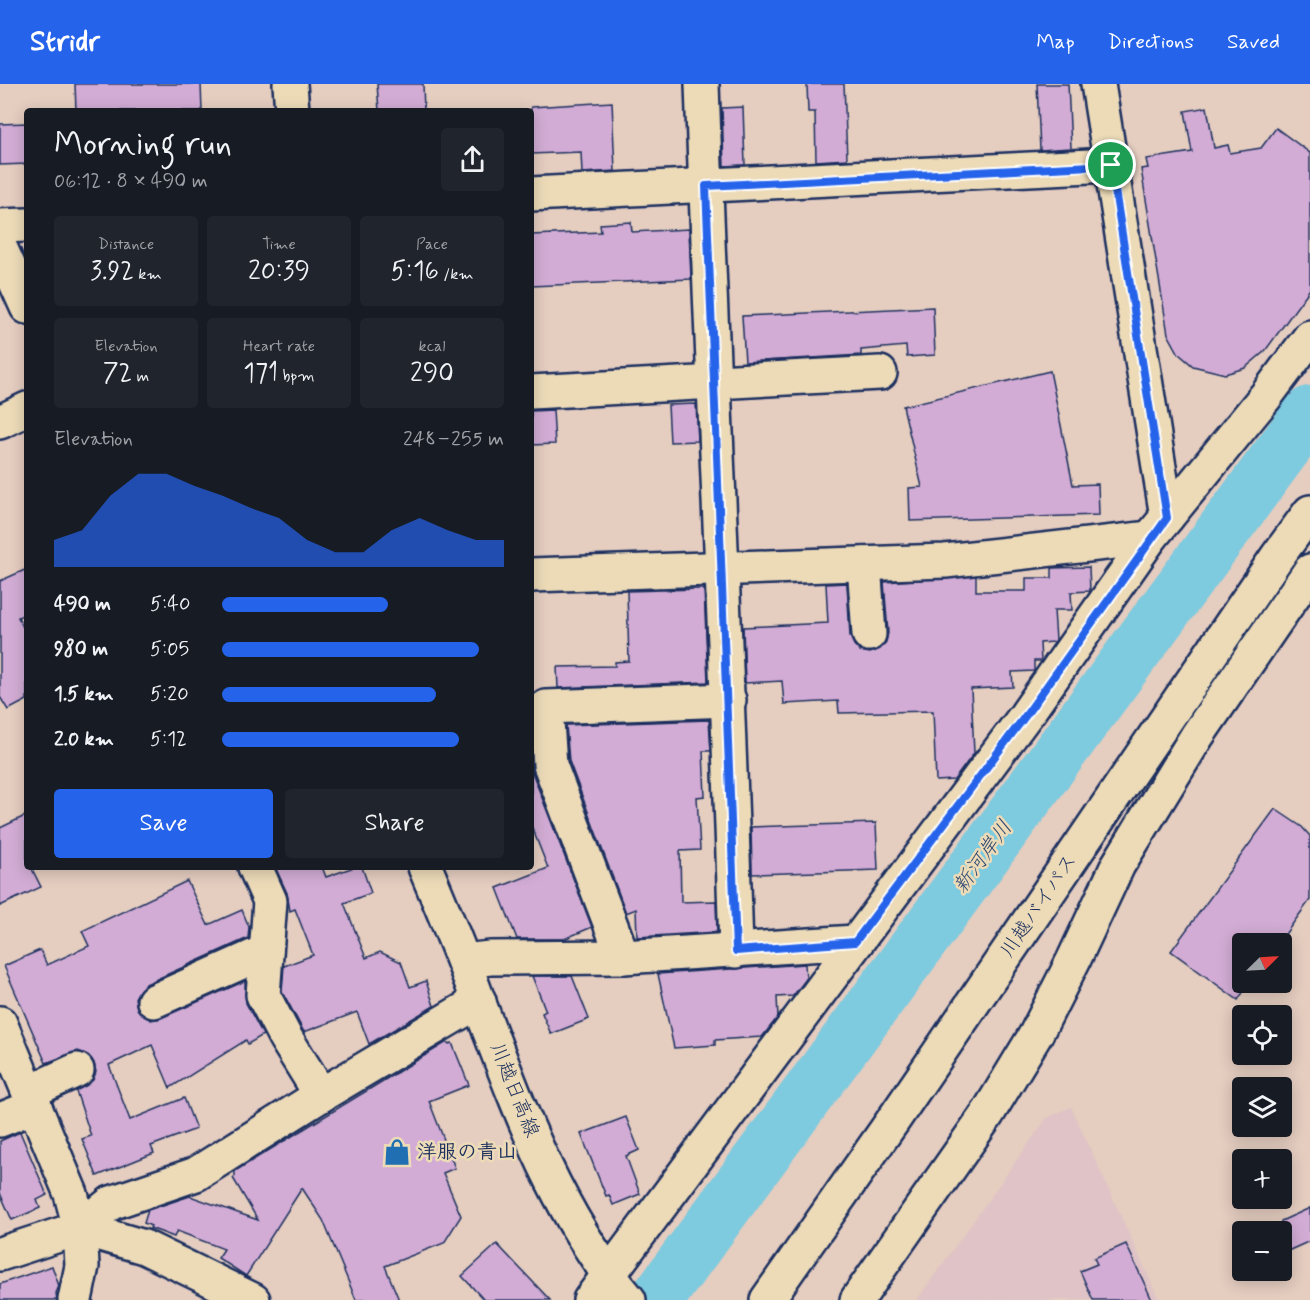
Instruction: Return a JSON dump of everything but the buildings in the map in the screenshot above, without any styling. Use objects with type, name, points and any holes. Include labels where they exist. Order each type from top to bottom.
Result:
[{"type":"main road","points":[[290,84],[292,108]]},
{"type":"main road","points":[[702,84],[721,569],[729,700],[736,951]]},
{"type":"main road","points":[[1098,84],[1111,165],[1158,528]]},
{"type":"main road","points":[[534,194],[1111,165]]},
{"type":"main road","points":[[0,226],[24,225]]},
{"type":"main road","points":[[0,247],[24,300]]},
{"type":"main road","points":[[612,1291],[855,942],[1026,715],[1158,528],[1266,396],[1310,337]]},
{"type":"main road","points":[[534,392],[880,373]]},
{"type":"main road","points":[[0,422],[24,410]]},
{"type":"main road","name":"川越バイパス","points":[[767,1300],[894,1119],[1310,512]]},
{"type":"main road","points":[[534,575],[945,561],[1158,528]]},
{"type":"main road","points":[[864,564],[869,634]]},
{"type":"main road","points":[[857,1300],[988,1113],[1036,1034],[1118,865],[1197,736],[1310,571]]},
{"type":"main road","points":[[623,957],[550,765],[546,707],[729,700]]},
{"type":"main road","points":[[256,870],[270,901],[263,995],[285,1037],[321,1095]]},
{"type":"main road","name":"川越日高線","points":[[427,870],[464,961],[519,1110],[568,1210],[612,1291]]},
{"type":"main road","points":[[464,961],[490,958],[623,957],[855,942]]},
{"type":"main road","points":[[154,1001],[266,951]]},
{"type":"main road","points":[[0,1254],[80,1228],[111,1203],[196,1174],[321,1095],[479,1001]]},
{"type":"main road","points":[[0,1023],[71,1194],[80,1228],[82,1266],[75,1300]]},
{"type":"main road","points":[[0,1120],[77,1070]]},
{"type":"main road","points":[[80,1228],[144,1246],[253,1300]]},
{"type":"shaded area","points":[[1071,1107],[1159,1300],[917,1300],[1047,1118]]},
{"type":"waterway","name":"新河岸川","points":[[656,1300],[1310,413]]},
{"type":"place","name":"洋服の青山","points":[[397,1152]]},
{"type":"route","points":[[1111,165],[1167,518],[1150,538],[1026,715],[855,942],[736,951],[729,700],[721,569],[706,186],[1111,165]]}]
